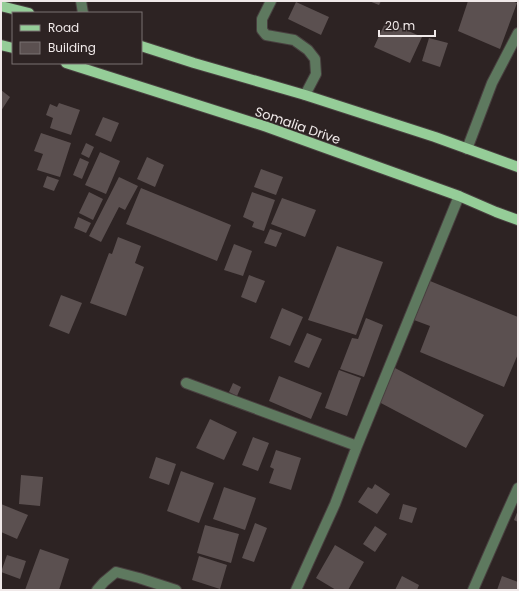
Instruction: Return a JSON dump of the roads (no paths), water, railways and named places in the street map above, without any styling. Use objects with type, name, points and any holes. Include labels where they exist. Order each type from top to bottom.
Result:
[{"type":"main road","points":[[1,6],[25,12]]},
{"type":"main road","points":[[1,45],[12,48]]},
{"type":"main road","points":[[142,46],[306,95],[467,148],[518,167]]},
{"type":"main road","name":"Somalia Drive","points":[[69,64],[268,127],[459,196],[518,220]]},
{"type":"street","points":[[81,1],[83,12]]},
{"type":"street","points":[[271,1],[262,19],[262,30],[266,35],[294,40],[308,50],[315,59],[316,74],[306,95]]},
{"type":"street","points":[[467,148],[492,83],[518,33]]},
{"type":"street","points":[[296,590],[335,504],[357,446],[459,196]]},
{"type":"street","points":[[186,383],[357,446]]},
{"type":"street","points":[[473,590],[518,488]]},
{"type":"street","points":[[96,590],[116,572],[176,590]]}]
